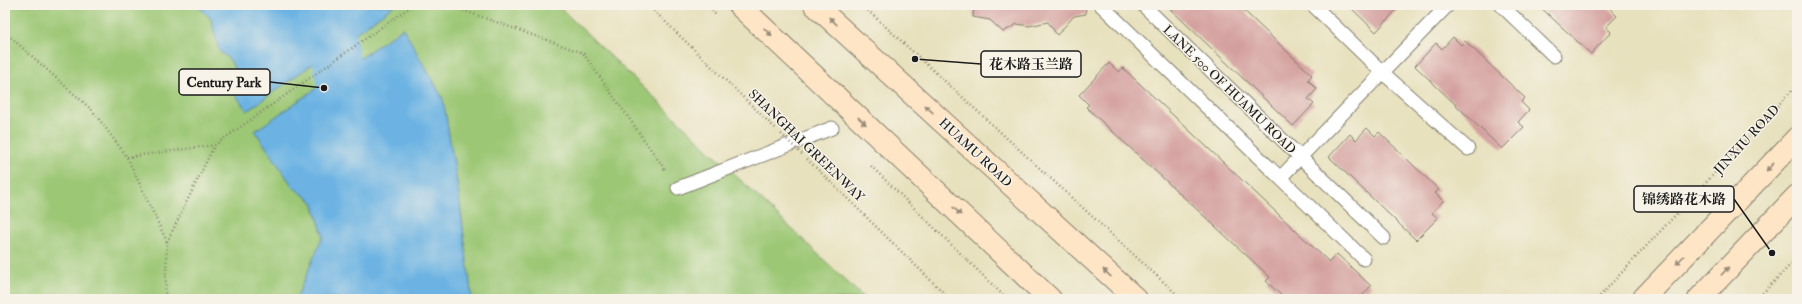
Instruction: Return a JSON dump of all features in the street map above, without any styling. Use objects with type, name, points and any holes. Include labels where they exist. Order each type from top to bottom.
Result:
[{"type":"main road","points":[[740,5],[1050,299]]},
{"type":"main road","name":"HUAMU ROAD","points":[[815,5],[1136,299]]},
{"type":"main road","points":[[1643,299],[1797,138]]},
{"type":"main road","points":[[1699,299],[1797,196]]},
{"type":"lane","points":[[1101,5],[1364,259]]},
{"type":"lane","name":"LANE 500 OF HUAMU ROAD","points":[[1143,5],[1384,238]]},
{"type":"lane","points":[[1313,5],[1382,72],[1468,149]]},
{"type":"lane","name":"LANE 500 OF HUAMU ROAD","points":[[1300,157],[1448,5]]},
{"type":"lane","points":[[1501,5],[1554,56]]},
{"type":"lane","points":[[678,188],[832,128]]},
{"type":"lane","points":[[1280,178],[1300,157]]},
{"type":"path","points":[[127,157],[214,145],[413,5]]},
{"type":"path","points":[[448,5],[583,53],[678,188]]},
{"type":"path","name":"SHANGHAI GREENWAY","points":[[648,5],[950,299]]},
{"type":"path","points":[[862,5],[1182,299]]},
{"type":"path","points":[[5,32],[93,111],[127,157],[168,242]]},
{"type":"path","name":"JINXIU ROAD","points":[[1597,299],[1797,85]]},
{"type":"path","points":[[165,299],[168,242],[214,145]]},
{"type":"path","points":[[1757,299],[1797,258]]},
{"type":"green space","points":[[5,5],[557,5],[865,299],[5,299]]},
{"type":"water","points":[[197,5],[395,5],[247,111],[235,94],[241,82],[230,60],[219,51],[211,19]]},
{"type":"water","points":[[403,28],[443,99],[458,188],[472,299],[296,299],[323,236],[313,202],[293,187],[255,131]]},
{"type":"building","points":[[974,5],[1085,5],[1086,14],[1074,16],[1057,35],[1048,22],[1029,26],[1017,24],[1003,32],[990,20],[973,17]]},
{"type":"building","points":[[1166,5],[1238,5],[1312,75],[1308,80],[1317,89],[1308,99],[1314,104],[1293,126]]},
{"type":"building","points":[[1348,5],[1401,5],[1376,32]]},
{"type":"building","points":[[1538,5],[1606,5],[1617,16],[1606,27],[1611,32],[1591,54]]},
{"type":"building","points":[[1453,37],[1461,45],[1465,41],[1525,98],[1521,102],[1529,110],[1518,122],[1524,127],[1502,149],[1415,66],[1436,43],[1442,49]]},
{"type":"building","points":[[1109,63],[1119,72],[1123,68],[1329,262],[1337,254],[1371,286],[1359,299],[1285,299],[1266,281],[1270,277],[1086,107],[1089,105],[1079,95]]},
{"type":"building","points":[[1367,128],[1375,136],[1379,132],[1439,190],[1435,193],[1443,201],[1432,213],[1438,218],[1416,240],[1329,157],[1350,134],[1356,140]]},
{"type":"waterway","points":[[317,5],[328,17],[350,137]]},
{"type":"place","name":"花木路玉兰路","points":[[915,59]]},
{"type":"place","name":"Century Park","points":[[324,88]]},
{"type":"place","name":"锦绣路花木路","points":[[1772,253]]}]
